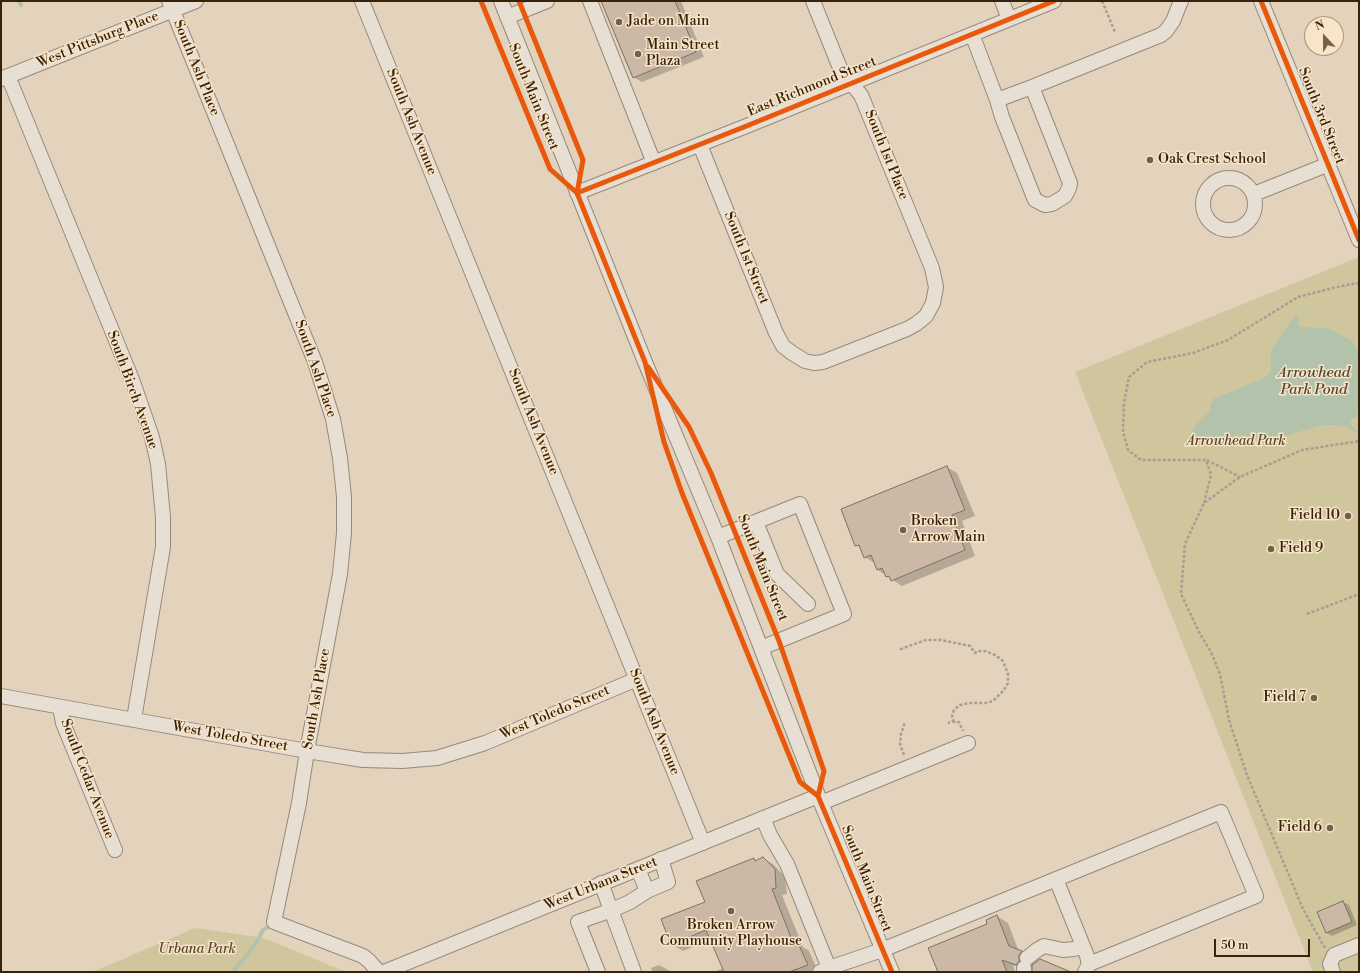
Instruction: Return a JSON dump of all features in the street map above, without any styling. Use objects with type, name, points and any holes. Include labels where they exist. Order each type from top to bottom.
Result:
[{"type":"street","name":"West Pittsburg Place","points":[[5,78],[171,6],[196,1]]},
{"type":"street","name":"South Ash Avenue","points":[[362,1],[703,843]]},
{"type":"street","name":"South Main Street","points":[[500,1],[642,355],[718,537],[820,799],[892,972]]},
{"type":"street","points":[[507,17],[547,1]]},
{"type":"street","points":[[590,1],[654,163]]},
{"type":"street","name":"South 1st Place","points":[[805,361],[814,363],[823,362],[907,329],[916,324],[926,316],[933,303],[936,287],[932,268],[861,95],[842,73],[813,1]]},
{"type":"street","points":[[1002,1],[1010,19]]},
{"type":"street","name":"East Richmond Street","points":[[577,193],[1054,1]]},
{"type":"street","points":[[997,100],[1161,35],[1173,22],[1181,1]]},
{"type":"street","name":"South 3rd Street","points":[[1261,1],[1359,240]]},
{"type":"street","name":"South Ash Place","points":[[171,6],[316,362],[334,419],[340,458],[344,497],[344,533],[340,574],[299,803],[274,922],[363,956],[379,972]]},
{"type":"street","points":[[972,34],[1002,117],[1035,200],[1045,205],[1052,204],[1065,196],[1070,183],[1032,87]]},
{"type":"street","name":"South Birch Avenue","points":[[5,78],[132,382],[152,437],[158,464],[163,518],[163,547],[134,719]]},
{"type":"street","name":"South 1st Street","points":[[700,144],[776,333],[784,346],[805,361]]},
{"type":"street","points":[[1254,194],[1329,164]]},
{"type":"street","points":[[718,537],[800,504],[844,614],[761,648]]},
{"type":"street","points":[[756,522],[777,574],[808,604]]},
{"type":"street","name":"West Toledo Street","points":[[1,696],[308,751],[363,760],[402,762],[437,758],[485,743],[637,679]]},
{"type":"street","name":"South Cedar Avenue","points":[[60,707],[63,723],[115,850]]},
{"type":"street","name":"West Urbana Street","points":[[384,972],[763,818],[909,767],[968,743]]},
{"type":"street","points":[[763,818],[770,835],[787,864],[825,970],[882,950],[1056,879],[1221,812],[1256,896],[1087,968],[1083,946],[1056,879]]},
{"type":"street","points":[[598,972],[578,922],[630,902],[647,891],[668,882],[661,859]]},
{"type":"street","points":[[638,869],[647,891]]},
{"type":"street","points":[[602,883],[634,972]]},
{"type":"street","points":[[1025,966],[1037,950],[1044,946],[1063,950],[1083,946]]},
{"type":"street","points":[[1332,966],[1334,955],[1359,946]]},
{"type":"path","points":[[1102,1],[1115,32]]},
{"type":"path","points":[[1240,477],[1206,460],[1141,460],[1128,450],[1123,431],[1124,403],[1129,377],[1147,362],[1193,353],[1228,340],[1298,297],[1359,283]]},
{"type":"path","points":[[1204,503],[1240,477],[1302,450],[1359,441]]},
{"type":"path","points":[[1206,460],[1211,475],[1204,503],[1185,544],[1181,594],[1199,632],[1211,652],[1220,674],[1229,720],[1247,775],[1303,908],[1332,966]]},
{"type":"path","points":[[1307,614],[1359,594]]},
{"type":"path","points":[[902,650],[901,649],[926,640],[941,640],[970,646],[975,653],[977,651],[985,651],[995,655],[1003,661],[1008,674],[1008,683],[1004,690],[993,701],[960,705],[954,710],[952,716],[953,721],[948,723]]},
{"type":"path","points":[[905,722],[900,734],[900,744],[909,767]]},
{"type":"green space","name":"Arrowhead Park","points":[[1359,257],[1359,972],[1313,972],[1075,372]]},
{"type":"green space","name":"Urbana Park","points":[[195,928],[264,938],[346,972],[93,972]]},
{"type":"water","name":"Arrowhead Park Pond","points":[[1296,314],[1299,319],[1299,327],[1328,328],[1352,341],[1359,354],[1359,406],[1356,417],[1350,419],[1351,425],[1359,434],[1348,428],[1336,425],[1322,425],[1284,436],[1252,438],[1237,434],[1223,441],[1204,443],[1196,441],[1191,434],[1198,423],[1209,412],[1213,399],[1264,378],[1271,371],[1271,350]]},
{"type":"building","points":[[601,1],[675,1],[696,52],[633,78]]},
{"type":"building","name":"Broken Arrow Main","points":[[947,466],[965,510],[952,515],[965,550],[891,581],[889,576],[886,577],[882,568],[877,570],[871,555],[864,558],[859,545],[855,546],[841,509]]},
{"type":"building","name":"Broken Arrow Community Playhouse","points":[[763,857],[775,869],[776,888],[772,889],[794,945],[798,943],[808,965],[789,972],[724,972],[706,930],[671,945],[661,919],[705,902],[696,881],[754,858],[755,861]]},
{"type":"building","points":[[1343,901],[1352,922],[1326,933],[1317,912]]},
{"type":"building","points":[[997,915],[1009,946],[1022,951],[1016,965],[1002,960],[1007,972],[938,972],[928,948],[987,924],[986,920]]},
{"type":"building","points":[[1040,959],[1071,972],[1032,972],[1032,965]]},
{"type":"waterway","points":[[19,1],[21,5]]},
{"type":"waterway","points":[[233,972],[255,945],[263,930],[273,924]]},
{"type":"cycle path","points":[[481,1],[550,169],[577,193],[645,362],[664,442],[682,493],[800,782],[818,796],[892,972]]},
{"type":"cycle path","points":[[519,1],[583,160],[577,193]]},
{"type":"cycle path","points":[[577,193],[1054,1]]},
{"type":"cycle path","points":[[1261,1],[1359,240]]},
{"type":"cycle path","points":[[648,367],[689,427],[711,473],[779,641],[824,771],[818,796]]},
{"type":"place","name":"Jade on Main","points":[[619,22]]},
{"type":"place","name":"Main Street Plaza","points":[[638,54]]},
{"type":"place","name":"Oak Crest School","points":[[1150,160]]},
{"type":"place","name":"Field 10","points":[[1348,516]]},
{"type":"place","name":"Broken Arrow Main","points":[[903,530]]},
{"type":"place","name":"Field 9","points":[[1271,549]]},
{"type":"place","name":"Field 7","points":[[1314,698]]},
{"type":"place","name":"Field 6","points":[[1330,828]]},
{"type":"place","name":"Broken Arrow Community Playhouse","points":[[731,911]]}]
